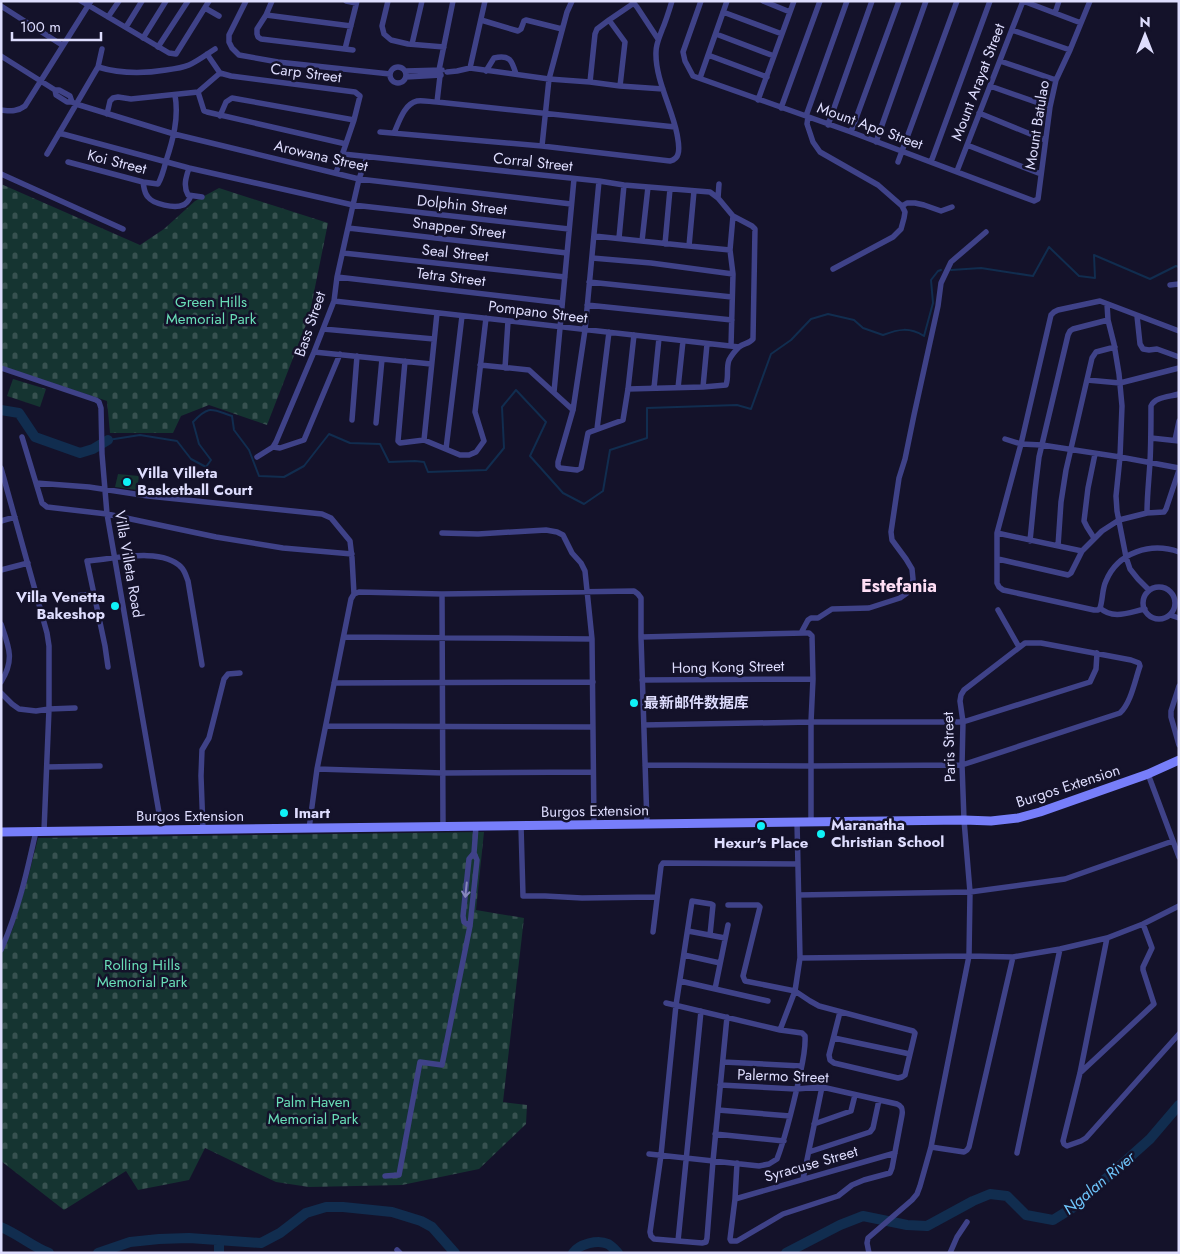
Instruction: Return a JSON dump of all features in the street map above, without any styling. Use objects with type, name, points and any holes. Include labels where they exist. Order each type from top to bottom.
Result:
[{"type":"main road","name":"Burgos Extension","points":[[1,832],[991,821],[1018,818],[1040,812],[1148,774],[1179,760]]},
{"type":"street","points":[[81,1],[89,3],[108,17],[168,53],[176,54],[209,1]]},
{"type":"street","points":[[108,17],[118,1]]},
{"type":"street","points":[[126,27],[142,1]]},
{"type":"street","points":[[143,38],[166,1]]},
{"type":"street","points":[[158,47],[188,1]]},
{"type":"street","points":[[246,1],[229,34],[229,42],[239,55],[278,62],[390,74]]},
{"type":"street","points":[[272,1],[257,30],[256,34],[261,39],[353,50]]},
{"type":"street","points":[[345,49],[356,2],[346,1]]},
{"type":"street","points":[[388,1],[382,26],[384,34],[391,40],[444,47]]},
{"type":"street","points":[[412,44],[422,1]]},
{"type":"street","points":[[437,102],[439,73],[453,1]]},
{"type":"street","points":[[470,68],[485,1]]},
{"type":"street","points":[[542,146],[549,79],[570,1]]},
{"type":"street","points":[[380,132],[675,160],[678,155],[678,145],[675,127],[656,61],[658,39],[672,1]]},
{"type":"street","name":"Mount Apo Street","points":[[701,1],[683,52],[685,61],[693,76],[851,132],[1034,201],[1038,199]]},
{"type":"street","points":[[700,78],[727,1]]},
{"type":"street","points":[[763,1],[790,12]]},
{"type":"street","points":[[758,100],[794,1]]},
{"type":"street","points":[[781,108],[820,1]]},
{"type":"street","points":[[833,269],[893,238],[900,229],[905,212],[902,206],[878,185],[820,152],[813,142],[807,124],[807,117],[847,1]]},
{"type":"street","points":[[828,124],[872,1]]},
{"type":"street","points":[[851,132],[899,1]]},
{"type":"street","points":[[876,142],[926,1]]},
{"type":"street","points":[[898,162],[957,1]]},
{"type":"street","points":[[931,162],[990,1]]},
{"type":"street","points":[[1023,1],[1081,22]]},
{"type":"street","name":"Mount Arayat Street","points":[[957,171],[1023,1]]},
{"type":"street","points":[[1055,13],[1059,1]]},
{"type":"street","name":"Mount Batulao","points":[[1038,199],[1045,140],[1056,80],[1090,1]]},
{"type":"street","points":[[1,110],[19,110],[25,106],[89,3]]},
{"type":"street","points":[[590,82],[595,34],[609,20],[636,3],[658,39]]},
{"type":"street","points":[[1,6],[62,46]]},
{"type":"street","points":[[204,8],[218,16]]},
{"type":"street","points":[[723,12],[782,34]]},
{"type":"street","points":[[266,15],[351,26]]},
{"type":"street","points":[[481,20],[518,30],[526,20],[562,29]]},
{"type":"street","points":[[609,20],[625,42],[620,86]]},
{"type":"street","points":[[1012,30],[1070,50]]},
{"type":"street","points":[[716,34],[774,56]]},
{"type":"street","points":[[98,67],[127,73],[178,69],[188,66],[215,49]]},
{"type":"street","points":[[47,154],[74,103],[98,67],[102,50]]},
{"type":"street","points":[[107,114],[110,101],[113,98],[198,92],[220,73],[207,54]]},
{"type":"street","points":[[708,55],[767,77]]},
{"type":"street","points":[[1,56],[41,80]]},
{"type":"street","points":[[486,71],[494,58],[503,57],[512,62],[516,74]]},
{"type":"street","points":[[1000,61],[1056,80]]},
{"type":"street","points":[[395,67],[401,67],[406,74],[406,80],[402,83],[393,82],[390,74],[395,67]]},
{"type":"street","points":[[406,74],[439,73],[470,68],[549,79],[663,89]]},
{"type":"street","name":"Carp Street","points":[[220,73],[355,92],[360,96],[336,174]]},
{"type":"street","name":"Arowana Street","points":[[41,80],[55,90],[56,96],[67,102],[174,134],[336,174],[359,179],[571,204]]},
{"type":"street","points":[[990,86],[1050,107]]},
{"type":"street","points":[[198,92],[204,111],[346,144]]},
{"type":"street","name":"Koi Street","points":[[68,162],[143,182],[158,184],[174,134],[177,115],[175,95]]},
{"type":"street","points":[[220,116],[226,102],[232,98],[238,98],[354,120]]},
{"type":"street","points":[[394,133],[408,106],[419,101],[675,127]]},
{"type":"street","points":[[979,113],[1045,140]]},
{"type":"street","name":"Dolphin Street","points":[[59,133],[189,168],[353,205],[569,229]]},
{"type":"street","points":[[967,145],[1042,174]]},
{"type":"street","name":"Corral Street","points":[[343,154],[624,185],[710,192],[718,198]]},
{"type":"street","name":"Bass Street","points":[[273,447],[334,301],[337,277],[353,205],[359,179],[367,157]]},
{"type":"street","points":[[189,168],[185,187],[188,195],[202,197]]},
{"type":"street","points":[[1,174],[123,230]]},
{"type":"street","points":[[554,392],[574,179]]},
{"type":"street","points":[[599,181],[585,330],[573,410],[558,462],[560,468],[577,470],[581,468],[588,433],[623,420],[634,335]]},
{"type":"street","points":[[143,182],[144,190],[150,200],[160,204],[184,205],[191,196]]},
{"type":"street","points":[[628,389],[726,385],[729,360],[739,347],[753,339],[755,229],[733,216],[718,198],[719,184]]},
{"type":"street","points":[[619,238],[624,185]]},
{"type":"street","points":[[642,241],[648,187]]},
{"type":"street","points":[[665,244],[670,189]]},
{"type":"street","points":[[689,246],[694,191]]},
{"type":"street","points":[[902,206],[907,203],[924,204],[942,211],[952,207]]},
{"type":"street","points":[[731,346],[732,274],[730,250],[733,216]]},
{"type":"street","name":"Snapper Street","points":[[348,228],[567,253]]},
{"type":"street","points":[[801,633],[808,620],[818,618],[832,609],[869,608],[900,598],[912,586],[912,569],[892,540],[891,532],[899,478],[905,459],[938,306],[941,283],[951,262],[986,232]]},
{"type":"street","points":[[594,236],[730,250]]},
{"type":"street","name":"Seal Street","points":[[343,253],[565,278]]},
{"type":"street","points":[[592,258],[651,263],[732,274]]},
{"type":"street","name":"Tetra Street","points":[[337,277],[562,303]]},
{"type":"street","points":[[590,282],[732,297]]},
{"type":"street","points":[[1170,285],[1179,284]]},
{"type":"street","name":"Pompano Street","points":[[334,301],[739,347]]},
{"type":"street","points":[[1100,608],[1094,610],[1003,590],[997,583],[997,533],[1021,444],[1051,315],[1058,310],[1072,306],[1100,302],[1179,332]]},
{"type":"street","points":[[1107,304],[1108,320],[1115,347],[1122,406],[1116,496],[1119,520],[1130,569],[1149,590]]},
{"type":"street","points":[[587,305],[732,320]]},
{"type":"street","points":[[424,440],[437,313]]},
{"type":"street","points":[[446,448],[462,316]]},
{"type":"street","points":[[1137,316],[1140,344],[1143,349],[1157,349],[1179,357]]},
{"type":"street","points":[[405,361],[398,441],[424,440],[460,455],[469,455],[476,452],[484,441],[474,412],[486,318]]},
{"type":"street","points":[[1030,540],[1042,445],[1070,331],[1108,320]]},
{"type":"street","points":[[505,368],[508,321]]},
{"type":"street","points":[[323,329],[434,339]]},
{"type":"street","points":[[597,429],[609,332]]},
{"type":"street","points":[[654,388],[659,338]]},
{"type":"street","points":[[678,388],[683,341]]},
{"type":"street","points":[[703,387],[707,344]]},
{"type":"street","points":[[1058,546],[1061,502],[1070,450],[1093,355],[1096,352],[1115,347]]},
{"type":"street","points":[[314,352],[431,364]]},
{"type":"street","points":[[257,458],[273,447],[280,448],[304,440],[340,354]]},
{"type":"street","points":[[352,420],[357,356]]},
{"type":"street","points":[[376,423],[382,359]]},
{"type":"street","points":[[480,365],[528,370],[573,410]]},
{"type":"street","name":"Villa Villeta Road","points":[[1,368],[99,402],[101,408],[104,490],[107,514],[162,830]]},
{"type":"street","points":[[1087,380],[1120,383],[1179,368]]},
{"type":"street","points":[[1147,513],[1151,406],[1155,400],[1179,394]]},
{"type":"street","points":[[1151,438],[1177,441],[1179,421]]},
{"type":"street","points":[[22,437],[44,506],[107,514],[216,537],[283,548],[352,554]]},
{"type":"street","points":[[998,559],[1068,575],[1071,573],[1082,552],[1102,531],[1119,520],[1147,513],[1164,512],[1179,469],[1120,457],[1042,445],[1021,444],[1005,439]]},
{"type":"street","points":[[1094,538],[1084,521],[1095,454]]},
{"type":"street","points":[[1,469],[48,634],[49,646],[47,767],[40,831],[8,935],[1,950]]},
{"type":"street","points":[[36,483],[80,486],[148,496],[322,514],[331,518],[350,541],[354,594],[351,599],[317,769],[309,829]]},
{"type":"street","points":[[1,521],[15,517]]},
{"type":"street","points":[[442,533],[478,534],[546,530],[557,532],[563,535],[572,553],[581,563],[585,571],[592,639],[594,825]]},
{"type":"street","points":[[997,533],[1082,552]]},
{"type":"street","points":[[1100,608],[1105,583],[1118,562],[1132,553],[1153,548],[1179,552]]},
{"type":"street","points":[[108,667],[86,561],[141,555],[159,556],[168,559],[183,569],[188,581],[202,665]]},
{"type":"street","points":[[1,570],[28,563]]},
{"type":"street","points":[[1153,587],[1159,587],[1169,590],[1177,604],[1170,615],[1160,619],[1150,616],[1145,609],[1144,600],[1149,590],[1153,587]]},
{"type":"street","points":[[354,594],[359,592],[442,594],[587,591],[634,591],[638,594],[641,598],[647,824]]},
{"type":"street","points":[[56,598],[93,594]]},
{"type":"street","points":[[442,594],[443,827]]},
{"type":"street","points":[[1100,608],[1103,611],[1118,615],[1145,609]]},
{"type":"street","points":[[998,610],[1019,647]]},
{"type":"street","points":[[1170,615],[1179,618]]},
{"type":"street","points":[[1,624],[10,654],[10,665],[1,682]]},
{"type":"street","points":[[641,637],[801,633],[809,633],[812,636],[814,679],[811,722],[811,822]]},
{"type":"street","points":[[344,637],[592,639]]},
{"type":"street","name":"Paris Street","points":[[869,1253],[868,1238],[912,1200],[920,1186],[931,1147],[969,956],[970,892],[964,820],[962,765],[963,722],[961,695],[964,690],[1025,643],[1041,643],[1137,661],[1139,663],[1140,666],[1127,702],[1120,713],[962,765]]},
{"type":"street","points":[[644,725],[963,722],[1090,682],[1096,669],[1097,653]]},
{"type":"street","points":[[204,830],[201,776],[202,750],[209,738],[224,679],[228,674],[240,673]]},
{"type":"street","name":"Hong Kong Street","points":[[642,680],[814,679]]},
{"type":"street","points":[[334,683],[593,682]]},
{"type":"street","points":[[1179,686],[1170,711],[1179,745]]},
{"type":"street","points":[[1,692],[19,709],[36,711],[75,708]]},
{"type":"street","points":[[326,726],[593,727]]},
{"type":"street","points":[[645,765],[962,765]]},
{"type":"street","points":[[47,767],[100,766]]},
{"type":"street","points":[[317,769],[443,773],[594,772]]},
{"type":"street","points":[[1148,774],[1179,857]]},
{"type":"street","points":[[780,1030],[795,991],[800,958],[797,822]]},
{"type":"street","points":[[385,1176],[399,1175],[420,1062],[442,1066],[470,926],[477,860],[474,853],[476,826]]},
{"type":"street","points":[[521,826],[523,896],[582,898],[656,897]]},
{"type":"street","points":[[799,894],[970,892],[1065,879],[1173,841]]},
{"type":"street","points":[[653,932],[656,897],[663,863],[798,864]]},
{"type":"street","points":[[710,935],[713,908],[711,904],[692,901],[676,1005],[661,1155],[650,1232],[654,1239],[702,1243],[706,1242],[708,1238],[715,1134],[727,1017]]},
{"type":"street","points":[[728,905],[758,905],[760,907],[743,976],[745,981],[795,991],[819,1006],[913,1031],[915,1033],[905,1075],[898,1078],[834,1064],[830,1060],[830,1055],[840,1012]]},
{"type":"street","points":[[800,958],[1013,957],[1107,938],[1143,924],[1179,906]]},
{"type":"street","points":[[1080,1073],[1154,1004],[1143,970],[1152,948],[1143,924]]},
{"type":"street","points":[[715,989],[728,925]]},
{"type":"street","points":[[688,931],[725,938]]},
{"type":"street","points":[[1107,938],[1064,1144],[1067,1146],[1086,1138],[1179,1034]]},
{"type":"street","points":[[1016,1153],[1060,949]]},
{"type":"street","points":[[684,955],[720,963]]},
{"type":"street","points":[[931,1147],[964,1152],[969,1147],[1013,957]]},
{"type":"street","points":[[680,981],[768,1001]]},
{"type":"street","points":[[649,1154],[759,1166],[769,1164],[778,1159],[790,1116],[806,1036],[802,1033],[780,1030],[666,1003]]},
{"type":"street","points":[[678,1241],[701,1011]]},
{"type":"street","points":[[834,1038],[910,1054]]},
{"type":"street","points":[[723,1062],[801,1066]]},
{"type":"street","name":"Palermo Street","points":[[720,1086],[796,1089],[822,1087],[897,1104],[902,1108],[902,1115],[895,1153]]},
{"type":"street","points":[[803,1179],[822,1087]]},
{"type":"street","points":[[814,1124],[851,1111],[855,1095]]},
{"type":"street","points":[[809,1152],[870,1132],[873,1128],[879,1100]]},
{"type":"street","points":[[718,1110],[790,1116]]},
{"type":"street","points":[[715,1134],[784,1141]]},
{"type":"street","points":[[737,1163],[731,1241],[737,1241],[783,1214],[838,1196],[858,1182],[890,1174],[895,1153]]},
{"type":"street","name":"Syracuse Street","points":[[735,1199],[895,1153]]},
{"type":"street","points":[[950,1253],[957,1237],[967,1222]]},
{"type":"green space","name":"Green Hills Memorial Park","points":[[1,184],[140,245],[164,229],[195,201],[219,188],[328,223],[309,317],[267,425],[209,405],[181,416],[173,433],[110,433],[107,401],[1,366]]},
{"type":"green space","points":[[13,379],[46,389],[40,407],[7,396]]},
{"type":"green space","name":"Villa Villeta Basketball Court","points":[[118,474],[139,476],[137,490],[115,487]]},
{"type":"green space","name":"Rolling Hills Memorial Park","points":[[484,832],[476,910],[524,918],[503,1102],[527,1105],[526,1124],[479,1169],[402,1185],[309,1187],[276,1182],[205,1148],[189,1180],[138,1190],[126,1171],[64,1210],[1,1161],[1,955],[13,928],[38,838]]},
{"type":"waterway","points":[[951,270],[981,268],[1033,276],[1049,247],[1079,276],[1095,278],[1094,255],[1150,279],[1176,266],[1179,267]]},
{"type":"waterway","points":[[108,440],[140,435],[177,441],[191,459],[206,467],[211,460],[199,444],[193,422],[203,413],[215,410],[232,416],[234,430],[249,450],[259,476],[284,477],[304,466],[329,434],[350,443],[380,444],[389,462],[424,462],[428,472],[486,470],[504,448],[502,407],[516,390],[546,422],[530,456],[563,493],[584,504],[603,491],[610,450],[647,438],[647,408],[737,405],[751,409],[771,354],[791,340],[811,319],[828,314],[854,320],[863,328],[883,335],[894,331],[909,330],[924,336],[933,303],[931,280],[941,270]]},
{"type":"waterway","points":[[1,410],[19,413],[35,437],[80,453],[93,449],[108,440]]},
{"type":"waterway","name":"Ngalan River","points":[[786,1253],[840,1225],[863,1216],[907,1225],[927,1226],[990,1194],[1007,1196],[1026,1215],[1053,1220],[1074,1207],[1150,1139],[1179,1105]]},
{"type":"waterway","name":"Ngalan River","points":[[98,1253],[130,1242],[159,1239],[189,1238],[261,1243],[280,1233],[306,1213],[326,1207],[392,1212],[421,1221],[432,1227],[455,1253]]},
{"type":"waterway","name":"Ngalan River","points":[[1,1227],[49,1253]]},
{"type":"waterway","points":[[219,1240],[219,1253]]},
{"type":"waterway","name":"Ngalan River","points":[[573,1253],[580,1247],[594,1242],[609,1245],[618,1253]]},
{"type":"place","name":"Villa Villeta Basketball Court","points":[[127,482]]},
{"type":"place","name":"Villa Venetta Bakeshop","points":[[115,606]]},
{"type":"place","name":"最新邮件数据库","points":[[634,703]]},
{"type":"place","name":"Imart","points":[[284,813]]},
{"type":"place","name":"Hexur's Place","points":[[761,826]]},
{"type":"place","name":"Maranatha Christian School","points":[[821,834]]},
{"type":"district","name":"Estefania","points":[[899,586]]},
{"type":"park label","name":"Palm Haven Memorial Park","points":[[313,1110]]}]
